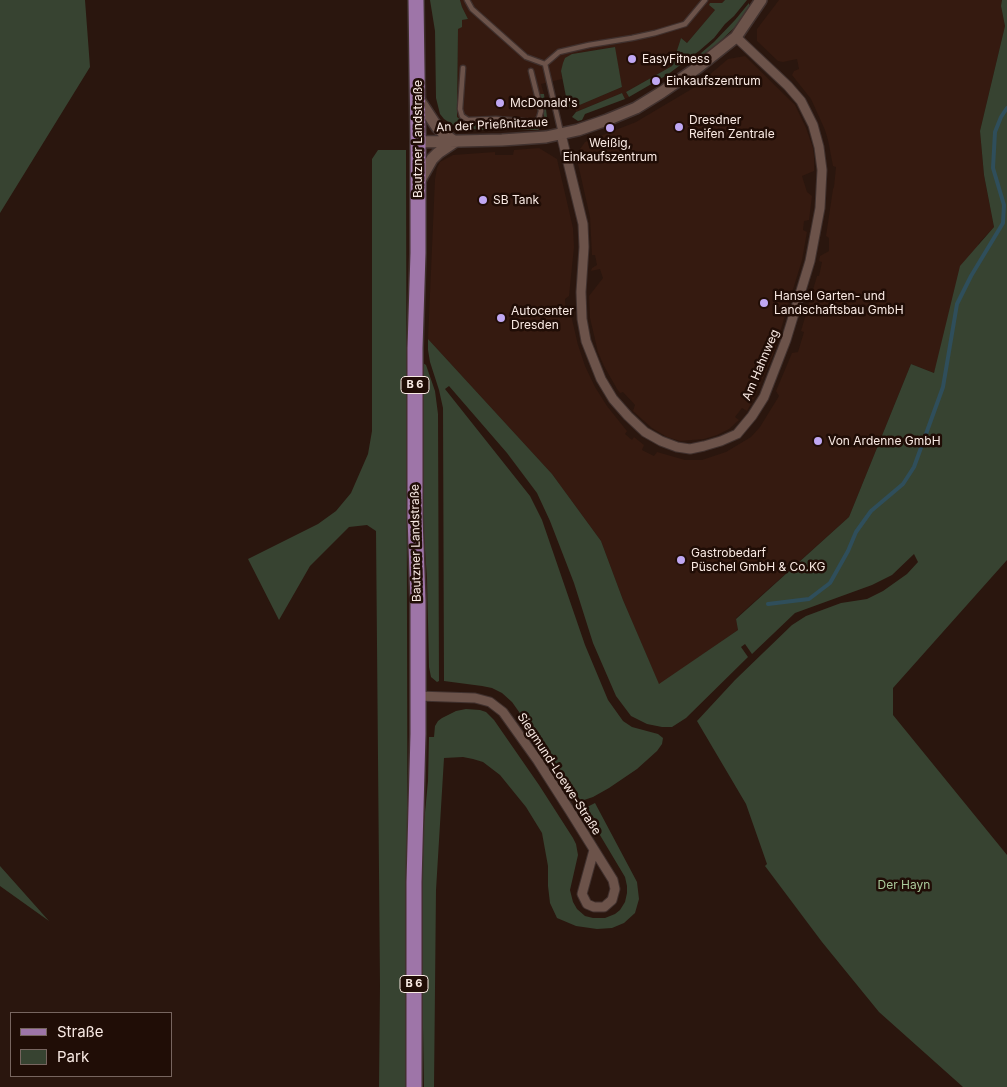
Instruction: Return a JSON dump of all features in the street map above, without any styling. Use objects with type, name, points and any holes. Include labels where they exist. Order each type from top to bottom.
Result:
[{"type":"main road","name":"Bautzner Landstraße","points":[[414,1087],[414,882],[418,734],[418,601],[415,497],[418,184],[416,0]]},
{"type":"street","name":"An der Prießnitzaue","points":[[418,142],[531,138],[561,134],[593,125],[636,108],[697,68],[736,37],[761,0]]},
{"type":"street","name":"Am Hahnweg","points":[[561,134],[583,224],[582,319],[592,360],[601,379],[613,399],[628,416],[645,432],[661,441],[677,447],[690,449],[721,441],[737,434],[752,416],[764,397],[786,340],[810,261],[820,208],[822,170],[819,147],[801,101],[788,86],[736,37]]},
{"type":"street","points":[[418,97],[437,127],[455,142],[432,159],[418,184]]},
{"type":"street","name":"Siegmund-Loewe-Straße","points":[[418,696],[475,698],[490,702],[503,712],[538,760],[613,880],[615,889],[612,900],[604,907],[594,908],[587,904],[582,894],[594,850]]},
{"type":"lane","points":[[468,0],[472,9],[526,57],[545,64]]},
{"type":"lane","points":[[545,64],[560,52],[589,45],[640,37],[685,24],[705,0]]},
{"type":"lane","points":[[545,64],[561,134]]},
{"type":"lane","points":[[463,68],[460,109],[462,116],[468,120],[496,119],[535,122],[539,118],[541,111],[531,71]]},
{"type":"shaded area","points":[[460,0],[725,0],[722,3],[709,5],[715,10],[687,43],[681,38],[672,66],[626,92],[629,97],[625,99],[622,93],[576,112],[575,107],[622,87],[614,47],[572,54],[561,71],[562,79],[541,84],[544,94],[540,94],[544,116],[541,123],[535,126],[497,123],[466,124],[457,117],[458,29],[462,20],[468,19]]},
{"type":"shaded area","points":[[779,0],[1002,0],[1001,6],[1005,26],[980,131],[984,175],[994,227],[979,243],[934,373],[911,364],[849,517],[736,618],[738,630],[659,685],[623,600],[601,541],[552,474],[428,339],[435,179],[440,162],[453,155],[495,152],[495,155],[513,155],[514,150],[539,148],[557,159],[573,228],[574,247],[569,296],[565,299],[566,314],[571,315],[585,366],[595,387],[627,431],[625,434],[632,440],[634,437],[644,445],[642,450],[654,456],[657,452],[685,460],[702,460],[726,452],[751,437],[760,427],[779,396],[776,391],[792,353],[798,352],[804,332],[801,331],[822,262],[819,261],[820,256],[829,251],[829,238],[826,236],[836,167],[833,166],[825,130],[811,99],[792,75],[794,71],[799,69],[797,59],[783,62],[778,61],[757,41],[757,29]]},
{"type":"shaded area","points":[[745,56],[795,105],[806,128],[814,157],[814,171],[802,176],[807,192],[812,196],[809,220],[804,221],[803,230],[807,232],[802,260],[773,355],[747,411],[742,408],[735,417],[739,420],[729,429],[717,435],[704,439],[680,441],[667,437],[652,428],[633,411],[635,405],[623,392],[620,393],[617,389],[598,352],[590,318],[589,296],[603,278],[600,269],[591,271],[597,265],[595,255],[592,255],[590,217],[576,155],[585,142],[636,122],[695,87],[728,59]]},
{"type":"green space","points":[[0,0],[85,0],[90,67],[0,213]]},
{"type":"green space","points":[[430,0],[460,0],[468,19],[462,20],[462,27],[458,29],[457,117],[466,124],[497,123],[535,126],[541,123],[544,116],[540,94],[544,94],[547,117],[544,125],[538,130],[485,130],[456,127],[444,119],[440,114],[436,98],[435,31]]},
{"type":"green space","points":[[725,0],[747,0],[714,38],[699,51],[667,75],[629,97],[626,92],[672,66],[681,38],[687,43],[715,10],[709,5],[710,3],[722,3]]},
{"type":"green space","name":"Der Hayn","points":[[1002,0],[1007,0],[1007,560],[893,688],[893,715],[1007,855],[1007,1087],[963,1087],[879,1012],[822,942],[765,866],[767,864],[746,804],[697,721],[735,680],[792,625],[806,616],[841,603],[867,599],[883,591],[907,574],[918,562],[914,554],[892,575],[872,585],[795,613],[752,654],[745,644],[741,647],[748,657],[686,718],[672,727],[647,724],[631,716],[616,696],[593,643],[574,583],[537,493],[507,453],[449,386],[445,389],[530,496],[542,520],[585,645],[608,700],[623,721],[632,727],[658,734],[663,738],[662,744],[657,751],[637,769],[609,788],[581,801],[512,702],[502,693],[492,688],[444,681],[443,408],[430,362],[428,339],[552,474],[601,541],[623,600],[659,684],[738,630],[736,619],[849,517],[911,364],[934,373],[960,266],[994,227],[984,175],[980,131],[1005,26],[1001,6]]},
{"type":"green space","points":[[749,3],[749,10],[734,28],[712,49],[694,59],[714,42]]},
{"type":"green space","points":[[615,47],[622,87],[575,107],[568,107],[561,71],[565,58],[572,54]]},
{"type":"green space","points":[[622,93],[625,99],[585,114],[582,120],[578,121],[572,117],[576,112]]},
{"type":"green space","points":[[378,150],[406,150],[408,1087],[379,1087],[380,986],[376,531],[367,525],[349,527],[310,566],[279,620],[248,559],[318,524],[336,511],[351,493],[368,454],[372,431],[372,159]]},
{"type":"green space","points":[[423,363],[426,365],[435,391],[438,414],[439,681],[437,682],[431,677],[429,667],[427,578],[423,523]]},
{"type":"green space","points":[[466,709],[486,712],[494,720],[573,838],[578,855],[570,890],[577,909],[585,916],[605,918],[620,910],[625,902],[627,893],[625,877],[585,810],[595,803],[637,882],[639,899],[635,913],[624,923],[612,928],[597,929],[576,926],[557,918],[550,903],[548,866],[542,833],[526,807],[500,775],[483,762],[463,757],[444,758],[436,890],[434,1087],[424,1087],[421,909],[429,737],[434,737],[435,726],[438,721],[456,711]]},
{"type":"green space","points":[[0,866],[49,921],[0,886]]},
{"type":"waterway","points":[[768,604],[809,599],[830,583],[848,551],[856,532],[871,511],[903,484],[914,467],[943,387],[957,304],[971,276],[1003,223],[1004,205],[993,168],[995,132],[1007,108]]},
{"type":"place","name":"EasyFitness","points":[[632,59]]},
{"type":"place","name":"Einkaufszentrum","points":[[656,81]]},
{"type":"place","name":"McDonald's","points":[[500,103]]},
{"type":"place","name":"Dresdner Reifen Zentrale","points":[[679,127]]},
{"type":"place","name":"Weißig, Einkaufszentrum","points":[[610,128]]},
{"type":"place","name":"SB Tank","points":[[483,200]]},
{"type":"place","name":"Hansel Garten- und Landschaftsbau GmbH","points":[[764,303]]},
{"type":"place","name":"Autocenter Dresden","points":[[501,318]]},
{"type":"place","name":"Von Ardenne GmbH","points":[[818,441]]},
{"type":"place","name":"Gastrobedarf Püschel GmbH & Co.KG","points":[[681,560]]}]
